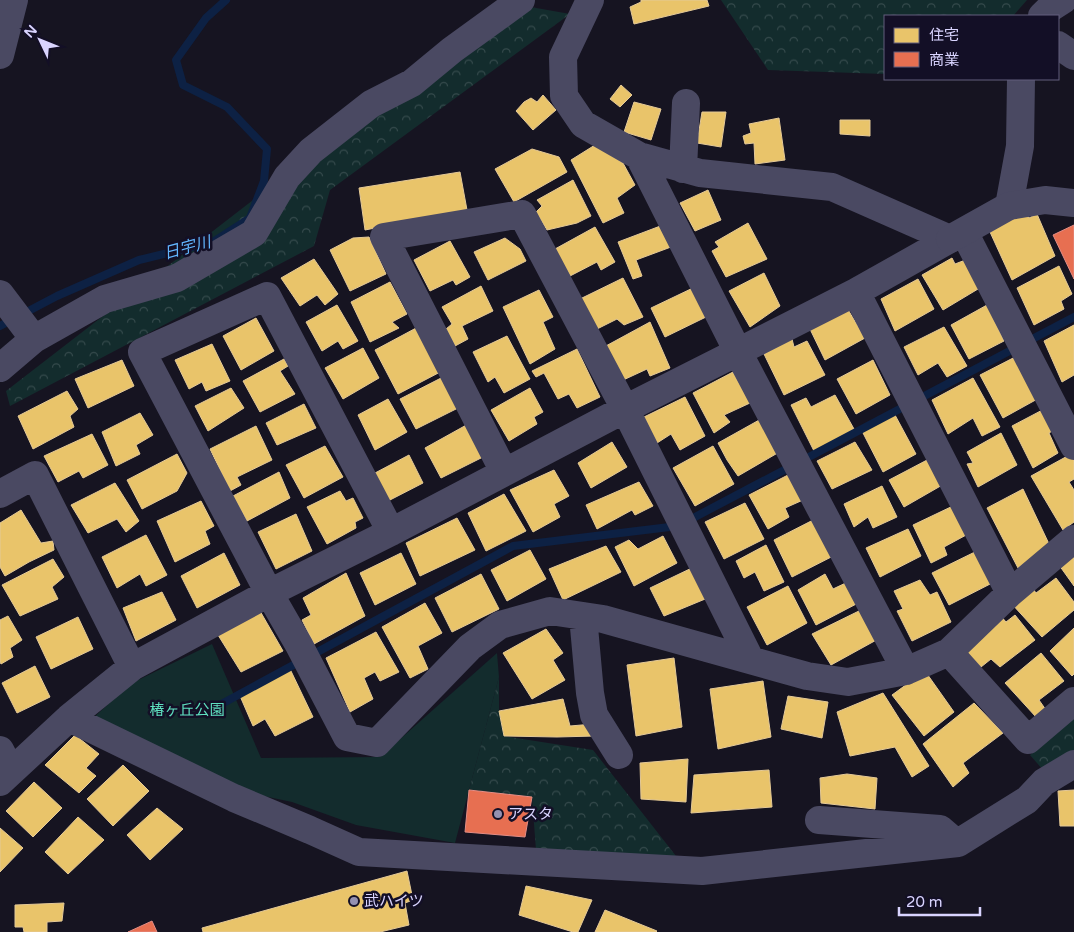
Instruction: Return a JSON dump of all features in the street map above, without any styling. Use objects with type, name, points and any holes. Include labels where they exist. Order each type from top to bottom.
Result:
[{"type":"street","points":[[0,55],[14,0]]},
{"type":"street","points":[[0,368],[31,335],[105,299],[176,278],[254,233],[287,178],[311,151],[371,104],[412,83],[452,50],[521,0]]},
{"type":"street","points":[[590,0],[562,57],[564,96],[583,124],[640,156],[700,174],[832,187],[957,236],[1022,342],[1074,446]]},
{"type":"street","points":[[1043,15],[1063,0]]},
{"type":"street","points":[[1059,46],[1074,56]]},
{"type":"street","points":[[1009,206],[1020,146],[1021,80]]},
{"type":"street","points":[[683,168],[686,103]]},
{"type":"street","points":[[640,156],[738,352],[906,671]]},
{"type":"street","points":[[4,768],[132,667],[269,593],[856,292],[1009,206],[1045,200],[1074,203]]},
{"type":"street","points":[[504,472],[384,238],[522,214],[625,409],[750,659]]},
{"type":"street","points":[[856,292],[1010,593]]},
{"type":"street","points":[[391,532],[267,296],[142,352],[347,737],[377,743],[470,646],[500,626],[550,611],[602,619],[807,676],[848,682],[906,671],[949,652],[1010,593],[1074,539]]},
{"type":"street","points":[[3,298],[31,335]]},
{"type":"street","points":[[0,494],[35,475],[132,667]]},
{"type":"street","points":[[583,616],[594,715],[619,755]]},
{"type":"street","points":[[949,652],[1028,740],[1074,702]]},
{"type":"street","points":[[69,718],[234,798],[359,852],[702,871],[958,843],[1027,800],[1044,782],[1074,764]]},
{"type":"street","points":[[819,820],[940,829],[958,843]]},
{"type":"green space","points":[[721,0],[1027,0],[1014,15],[884,15],[884,74],[768,70]]},
{"type":"green space","points":[[508,3],[570,14],[330,190],[314,246],[10,406],[6,391]]},
{"type":"green space","name":"椿ヶ丘公園","points":[[212,644],[261,758],[380,757],[497,653],[499,677],[455,843],[356,825],[292,802],[240,791],[91,720],[130,684]]},
{"type":"green space","points":[[499,677],[499,711],[504,736],[593,750],[676,856],[536,850],[532,797],[469,790]]},
{"type":"green space","points":[[1074,718],[1074,750],[1044,771],[1030,755]]},
{"type":"building: 住宅","points":[[641,0],[707,0],[709,6],[634,24],[630,7],[641,2]]},
{"type":"building: 住宅","points":[[621,85],[632,95],[620,107],[610,99]]},
{"type":"building: 住宅","points":[[543,95],[556,110],[533,130],[516,111],[524,102],[531,98],[537,102]]},
{"type":"building: 住宅","points":[[634,102],[661,109],[651,140],[624,132]]},
{"type":"building: 住宅","points":[[702,112],[726,112],[721,147],[697,143]]},
{"type":"building: 住宅","points":[[779,118],[785,160],[755,164],[754,143],[745,144],[743,136],[751,133],[749,124]]},
{"type":"building: 住宅","points":[[840,120],[870,120],[870,136],[840,134]]},
{"type":"building: 住宅","points":[[595,145],[623,163],[635,185],[617,198],[624,213],[603,223],[571,160]]},
{"type":"building: 住宅","points":[[532,149],[559,157],[567,172],[514,202],[495,169]]},
{"type":"building: 住宅","points":[[460,172],[467,210],[365,230],[359,188]]},
{"type":"building: 住宅","points":[[573,180],[591,216],[577,223],[547,230],[536,212],[542,206],[537,200]]},
{"type":"building: 住宅","points":[[708,190],[721,220],[695,231],[680,203]]},
{"type":"building: 住宅","points":[[1025,212],[1029,218],[1037,214],[1055,256],[1012,280],[990,232]]},
{"type":"building: 住宅","points":[[748,223],[767,259],[726,277],[712,251],[719,247],[715,242]]},
{"type":"building: 住宅","points":[[663,225],[671,247],[636,260],[642,276],[633,279],[618,242]]},
{"type":"building: 住宅","points":[[595,227],[615,262],[601,270],[597,262],[570,276],[555,249]]},
{"type":"building: 住宅","points":[[369,237],[386,274],[350,291],[330,250],[353,238]]},
{"type":"building: 住宅","points":[[505,238],[520,249],[526,261],[488,280],[474,252]]},
{"type":"building: 住宅","points":[[450,241],[470,277],[456,285],[453,280],[430,291],[414,260]]},
{"type":"building: 住宅","points":[[952,258],[955,264],[968,259],[983,286],[943,310],[922,275]]},
{"type":"building: 住宅","points":[[314,259],[338,294],[325,305],[317,295],[300,306],[281,278]]},
{"type":"building: 住宅","points":[[1059,266],[1072,294],[1061,301],[1064,309],[1034,325],[1017,288]]},
{"type":"building: 住宅","points":[[764,273],[780,306],[750,327],[729,291]]},
{"type":"building: 住宅","points":[[623,278],[643,317],[624,325],[617,319],[595,330],[580,299]]},
{"type":"building: 住宅","points":[[918,279],[934,309],[895,331],[881,299]]},
{"type":"building: 住宅","points":[[390,282],[407,314],[392,322],[399,328],[370,342],[351,302]]},
{"type":"building: 住宅","points":[[481,286],[493,311],[462,326],[468,339],[455,346],[446,329],[452,324],[442,307]]},
{"type":"building: 住宅","points":[[695,287],[706,317],[665,337],[651,308]]},
{"type":"building: 住宅","points":[[539,290],[553,317],[543,322],[555,349],[530,364],[503,307]]},
{"type":"building: 住宅","points":[[337,305],[358,341],[343,349],[338,341],[322,351],[306,322]]},
{"type":"building: 住宅","points":[[987,305],[1004,341],[969,359],[951,325]]},
{"type":"building: 住宅","points":[[847,308],[865,338],[825,360],[809,327]]},
{"type":"building: 住宅","points":[[256,318],[274,351],[241,370],[223,336]]},
{"type":"building: 住宅","points":[[650,322],[670,368],[650,376],[647,369],[621,381],[604,347]]},
{"type":"building: 住宅","points":[[1074,325],[1074,375],[1062,382],[1044,341]]},
{"type":"building: 住宅","points":[[418,327],[444,370],[398,394],[375,350]]},
{"type":"building: 住宅","points":[[944,327],[967,366],[947,377],[938,363],[918,375],[904,347]]},
{"type":"building: 住宅","points":[[507,336],[530,379],[504,393],[495,377],[488,382],[473,352]]},
{"type":"building: 住宅","points":[[792,339],[794,347],[807,341],[825,375],[784,395],[764,354]]},
{"type":"building: 住宅","points":[[212,344],[230,381],[206,391],[202,382],[189,389],[175,360]]},
{"type":"building: 住宅","points":[[363,348],[379,378],[343,399],[325,368]]},
{"type":"building: 住宅","points":[[577,349],[600,397],[577,408],[569,394],[558,399],[544,373],[536,377],[532,371]]},
{"type":"building: 住宅","points":[[1019,355],[1041,397],[1003,418],[980,375]]},
{"type":"building: 住宅","points":[[284,359],[288,366],[280,371],[295,394],[260,412],[243,381]]},
{"type":"building: 住宅","points":[[122,360],[134,386],[88,408],[75,379]]},
{"type":"building: 住宅","points":[[873,360],[890,395],[856,414],[837,379]]},
{"type":"building: 住宅","points":[[733,372],[750,403],[724,415],[730,422],[714,433],[693,393]]},
{"type":"building: 住宅","points":[[445,376],[460,407],[416,429],[400,399]]},
{"type":"building: 住宅","points":[[973,378],[1000,427],[982,436],[973,418],[948,434],[932,400]]},
{"type":"building: 住宅","points":[[231,388],[244,408],[208,431],[195,406]]},
{"type":"building: 住宅","points":[[530,388],[543,412],[534,417],[537,424],[509,441],[491,410]]},
{"type":"building: 住宅","points":[[67,391],[78,409],[70,416],[74,427],[33,449],[18,416]]},
{"type":"building: 住宅","points":[[835,395],[854,429],[814,451],[791,405],[806,398],[811,407]]},
{"type":"building: 住宅","points":[[685,397],[705,436],[680,450],[671,434],[657,443],[644,417]]},
{"type":"building: 住宅","points":[[388,399],[407,432],[375,450],[358,415]]},
{"type":"building: 住宅","points":[[304,404],[316,428],[277,445],[266,423]]},
{"type":"building: 住宅","points":[[1050,406],[1060,426],[1049,433],[1058,453],[1033,468],[1012,426]]},
{"type":"building: 住宅","points":[[140,413],[153,435],[136,445],[140,454],[116,466],[102,432]]},
{"type":"building: 住宅","points":[[895,415],[916,454],[883,472],[862,431]]},
{"type":"building: 住宅","points":[[761,419],[781,451],[738,476],[718,443]]},
{"type":"building: 住宅","points":[[470,423],[485,456],[441,478],[425,448]]},
{"type":"building: 住宅","points":[[256,426],[272,460],[237,477],[241,485],[230,491],[210,449]]},
{"type":"building: 住宅","points":[[1001,433],[1017,465],[978,487],[967,464],[973,463],[967,452]]},
{"type":"building: 住宅","points":[[92,434],[108,465],[83,478],[79,471],[58,482],[44,456]]},
{"type":"building: 住宅","points":[[612,442],[627,467],[591,488],[578,463]]},
{"type":"building: 住宅","points":[[855,442],[872,470],[832,489],[817,461]]},
{"type":"building: 住宅","points":[[325,446],[343,477],[304,498],[286,465]]},
{"type":"building: 住宅","points":[[713,446],[734,484],[695,506],[673,468]]},
{"type":"building: 住宅","points":[[1073,453],[1074,479],[1069,482],[1074,490],[1074,522],[1063,530],[1031,476]]},
{"type":"building: 住宅","points":[[177,454],[187,473],[177,491],[142,509],[127,480]]},
{"type":"building: 住宅","points":[[409,455],[423,483],[388,501],[375,473]]},
{"type":"building: 住宅","points":[[929,459],[944,484],[904,507],[889,480]]},
{"type":"building: 住宅","points":[[554,470],[569,496],[554,504],[560,517],[533,532],[510,490]]},
{"type":"building: 住宅","points":[[279,472],[290,498],[247,521],[233,496]]},
{"type":"building: 住宅","points":[[788,475],[803,500],[785,508],[789,517],[768,529],[749,495]]},
{"type":"building: 住宅","points":[[639,482],[653,506],[635,515],[632,510],[597,529],[586,505]]},
{"type":"building: 住宅","points":[[115,483],[139,521],[126,532],[117,519],[88,533],[71,505]]},
{"type":"building: 住宅","points":[[882,486],[897,517],[873,528],[868,517],[854,527],[844,504]]},
{"type":"building: 住宅","points":[[1023,489],[1050,546],[1018,568],[987,508]]},
{"type":"building: 住宅","points":[[340,491],[346,501],[353,498],[363,518],[355,522],[356,528],[327,544],[307,507]]},
{"type":"building: 住宅","points":[[504,494],[526,531],[486,551],[468,513]]},
{"type":"building: 住宅","points":[[201,501],[214,526],[205,531],[210,544],[175,562],[157,521]]},
{"type":"building: 住宅","points":[[745,503],[764,539],[724,559],[705,522]]},
{"type":"building: 住宅","points":[[955,505],[968,534],[944,547],[947,555],[931,563],[913,525]]},
{"type":"building: 住宅","points":[[21,510],[41,543],[53,541],[54,550],[5,576],[0,567],[0,523]]},
{"type":"building: 住宅","points":[[296,514],[312,551],[276,569],[258,532]]},
{"type":"building: 住宅","points":[[821,516],[841,552],[792,577],[774,540]]},
{"type":"building: 住宅","points":[[457,518],[475,550],[420,576],[406,543]]},
{"type":"building: 住宅","points":[[908,529],[921,556],[880,577],[866,548]]},
{"type":"building: 住宅","points":[[146,535],[167,575],[146,586],[140,574],[117,588],[102,557]]},
{"type":"building: 住宅","points":[[663,536],[677,563],[634,586],[615,547],[629,540],[638,549]]},
{"type":"building: 住宅","points":[[766,545],[784,582],[764,591],[755,572],[744,578],[736,561]]},
{"type":"building: 住宅","points":[[606,546],[621,572],[563,600],[549,569]]},
{"type":"building: 住宅","points":[[981,549],[996,581],[949,605],[932,573]]},
{"type":"building: 住宅","points":[[530,550],[546,579],[507,601],[491,570]]},
{"type":"building: 住宅","points":[[224,553],[240,585],[197,608],[181,576]]},
{"type":"building: 住宅","points":[[401,553],[416,584],[375,605],[360,573]]},
{"type":"building: 住宅","points":[[1074,553],[1074,586],[1059,565]]},
{"type":"building: 住宅","points":[[53,559],[64,577],[52,587],[58,599],[20,616],[2,585]]},
{"type":"building: 住宅","points":[[696,566],[710,597],[664,616],[650,588]]},
{"type":"building: 住宅","points":[[346,573],[365,616],[314,644],[302,620],[311,615],[303,598]]},
{"type":"building: 住宅","points":[[481,574],[499,609],[452,632],[435,598]]},
{"type":"building: 住宅","points":[[825,574],[833,589],[850,581],[862,601],[816,625],[798,590]]},
{"type":"building: 住宅","points":[[1056,578],[1074,602],[1074,610],[1042,637],[1011,603],[1031,586],[1036,593]]},
{"type":"building: 住宅","points":[[920,580],[930,595],[937,592],[951,622],[912,641],[897,611],[903,609],[894,591]]},
{"type":"building: 住宅","points":[[788,586],[807,623],[767,645],[747,607]]},
{"type":"building: 住宅","points":[[162,592],[176,620],[136,641],[123,608]]},
{"type":"building: 住宅","points":[[425,603],[442,633],[418,646],[428,669],[410,678],[382,627]]},
{"type":"building: 住宅","points":[[863,609],[880,638],[831,665],[812,634]]},
{"type":"building: 住宅","points":[[260,611],[283,651],[241,672],[218,635]]},
{"type":"building: 住宅","points":[[1000,615],[1006,622],[1015,615],[1035,640],[1000,667],[991,659],[981,667],[964,650]]},
{"type":"building: 住宅","points":[[8,616],[22,640],[10,648],[13,657],[1,664],[0,620]]},
{"type":"building: 住宅","points":[[78,617],[93,649],[51,669],[36,637]]},
{"type":"building: 住宅","points":[[1074,628],[1074,674],[1072,676],[1050,651]]},
{"type":"building: 住宅","points":[[546,629],[563,653],[553,660],[565,680],[532,699],[503,653]]},
{"type":"building: 住宅","points":[[376,632],[399,672],[380,681],[375,672],[364,678],[373,699],[350,712],[326,658]]},
{"type":"building: 住宅","points":[[1041,653],[1064,681],[1039,700],[1046,710],[1036,717],[1005,683]]},
{"type":"building: 住宅","points":[[674,658],[682,727],[636,736],[627,665]]},
{"type":"building: 住宅","points":[[35,666],[50,697],[17,713],[2,683]]},
{"type":"building: 住宅","points":[[290,669],[313,717],[275,736],[265,719],[253,726],[240,696]]},
{"type":"building: 住宅","points":[[925,671],[954,712],[924,736],[892,695]]},
{"type":"building: 住宅","points":[[763,681],[771,737],[718,749],[710,689]]},
{"type":"building: 住宅","points":[[883,693],[929,766],[912,777],[895,747],[850,756],[837,712]]},
{"type":"building: 住宅","points":[[788,696],[828,702],[822,738],[781,729]]},
{"type":"building: 住宅","points":[[563,699],[570,726],[593,724],[595,736],[504,736],[499,711]]},
{"type":"building: 住宅","points":[[974,703],[1003,733],[963,763],[969,773],[953,787],[923,744]]},
{"type":"building: 住宅","points":[[75,735],[99,754],[86,768],[96,776],[79,793],[45,765]]},
{"type":"building: 住宅","points":[[688,759],[686,802],[641,799],[640,763]]},
{"type":"building: 住宅","points":[[123,765],[149,791],[113,826],[87,799]]},
{"type":"building: 住宅","points":[[769,770],[772,807],[691,813],[694,775]]},
{"type":"building: 住宅","points":[[847,774],[877,778],[875,809],[821,803],[820,778]]},
{"type":"building: 住宅","points":[[34,782],[62,808],[33,837],[6,811]]},
{"type":"building: 住宅","points":[[1074,790],[1074,826],[1060,826],[1058,791]]},
{"type":"building: 住宅","points":[[157,808],[183,829],[150,860],[127,835]]},
{"type":"building: 住宅","points":[[78,817],[104,840],[68,874],[45,852]]},
{"type":"building: 住宅","points":[[0,828],[23,848],[0,872]]},
{"type":"building: 住宅","name":"武ハイツ","points":[[407,871],[413,900],[405,903],[409,925],[380,932],[203,932],[202,928]]},
{"type":"building: 住宅","points":[[526,886],[592,900],[578,932],[519,915]]},
{"type":"building: 住宅","points":[[64,903],[62,921],[47,922],[47,932],[24,932],[23,927],[15,927],[15,905]]},
{"type":"building: 住宅","points":[[605,910],[657,931],[595,932]]},
{"type":"building: 商業","points":[[1074,225],[1074,279],[1053,235]]},
{"type":"building: 商業","name":"アスタ","points":[[469,790],[532,797],[525,837],[465,832]]},
{"type":"building: 商業","points":[[152,921],[157,932],[128,932]]},
{"type":"waterway","name":"日宇川","points":[[0,326],[57,296],[139,260],[213,242],[250,218],[264,181],[267,149],[227,107],[183,85],[176,60],[206,18],[226,0]]},
{"type":"waterway","points":[[216,707],[513,546],[678,526],[1074,317]]},
{"type":"place","name":"アスタ","points":[[498,814]]},
{"type":"place","name":"武ハイツ","points":[[354,901]]}]
